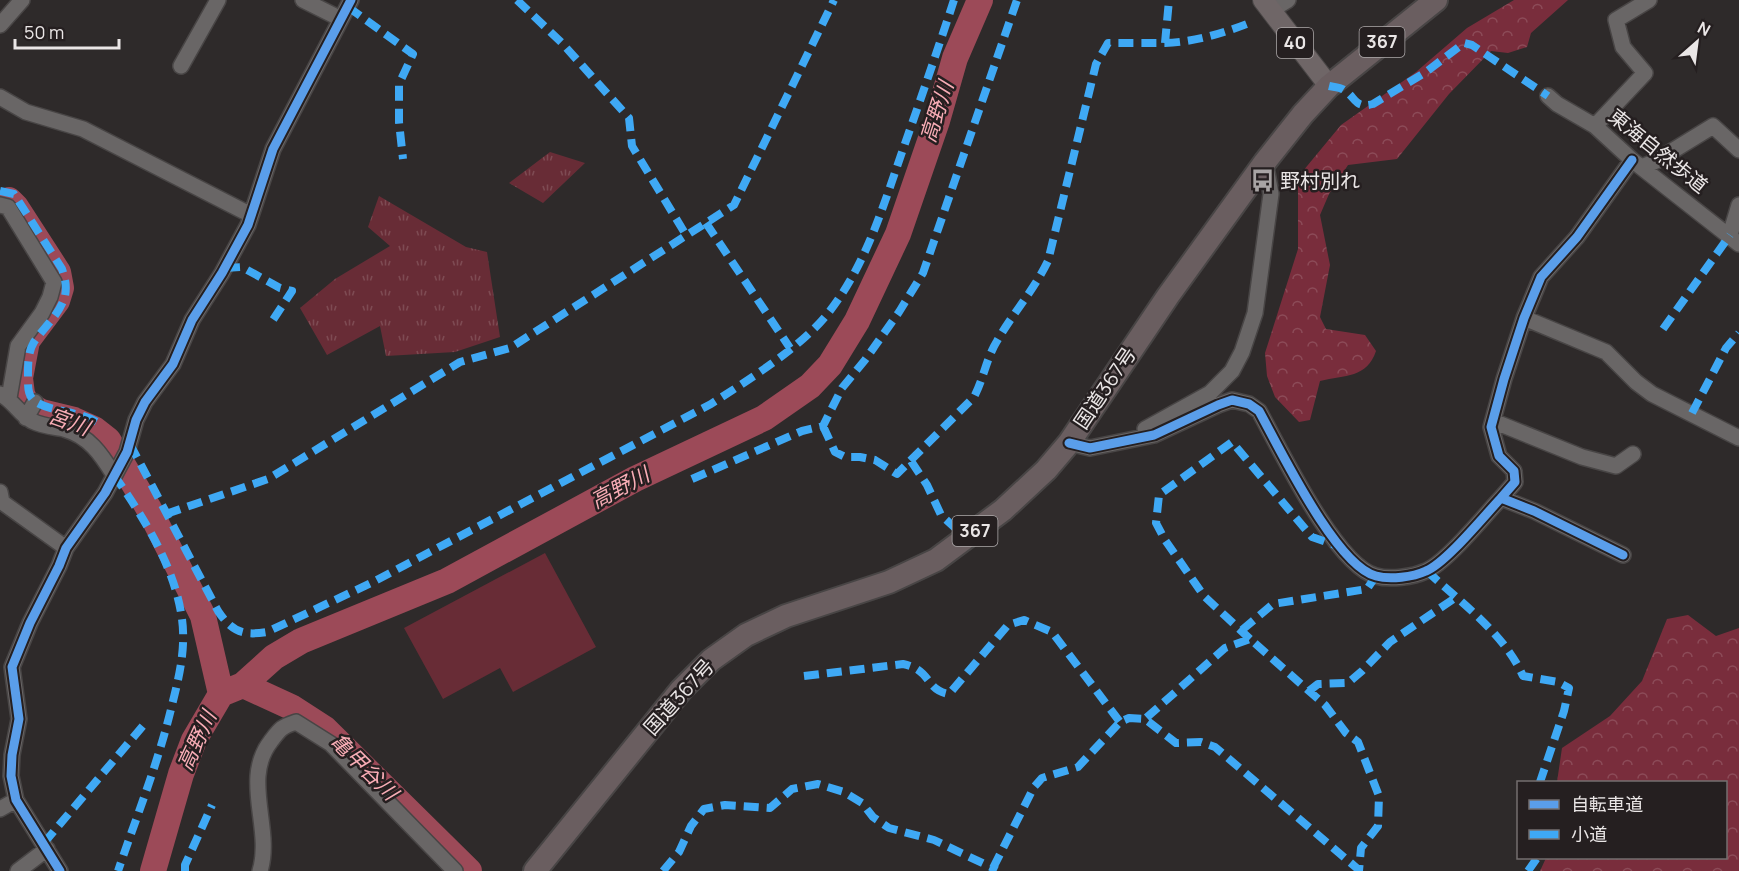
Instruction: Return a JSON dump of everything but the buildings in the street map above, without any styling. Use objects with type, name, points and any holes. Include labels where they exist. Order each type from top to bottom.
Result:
[{"type":"highway","name":"国道367号","points":[[536,870],[681,690],[711,660],[746,635],[786,616],[889,582],[936,560],[1004,510],[1046,470],[1069,443],[1167,296],[1303,114],[1329,86],[1436,0]]},
{"type":"main road","name":"40","points":[[1266,5],[1329,86]]},
{"type":"street","points":[[0,24],[22,0]]},
{"type":"street","points":[[181,66],[218,0]]},
{"type":"street","points":[[303,0],[341,19]]},
{"type":"street","points":[[60,871],[16,800],[11,776],[12,755],[19,718],[12,667],[66,548],[105,493],[127,452],[136,420],[145,402],[173,364],[192,320],[225,268],[251,216],[273,149],[351,0]]},
{"type":"street","points":[[1266,5],[1288,0]]},
{"type":"street","points":[[1595,126],[1645,73],[1623,47],[1616,20],[1649,0]]},
{"type":"street","name":"東海自然歩道","points":[[1548,96],[1557,104],[1595,126],[1637,164],[1734,239]]},
{"type":"street","points":[[0,97],[26,112],[83,129],[251,216]]},
{"type":"street","points":[[1069,443],[1090,448],[1124,442],[1154,435],[1232,400],[1249,404],[1259,411],[1322,524],[1338,546],[1357,565],[1376,576],[1400,577],[1427,571],[1447,556],[1515,482],[1514,471],[1499,456],[1491,427],[1524,318],[1541,277],[1637,164],[1656,161],[1713,126],[1739,150]]},
{"type":"street","points":[[1124,442],[1210,393],[1232,371],[1242,352],[1255,313],[1271,194],[1265,162]]},
{"type":"street","points":[[0,205],[8,207],[54,282],[42,313],[18,346],[4,396],[14,407],[31,409],[46,426],[75,432],[90,441],[116,472]]},
{"type":"street","points":[[1734,239],[1739,205]]},
{"type":"street","points":[[1524,318],[1606,352],[1636,382],[1652,394],[1739,438]]},
{"type":"street","points":[[1493,421],[1582,457],[1616,466],[1633,454]]},
{"type":"street","points":[[1501,498],[1534,511],[1623,555]]},
{"type":"street","points":[[1,500],[66,548]]},
{"type":"street","points":[[260,871],[264,846],[256,772],[265,748],[282,727],[296,722],[331,744],[455,871]]},
{"type":"street","points":[[0,809],[16,800]]},
{"type":"street","points":[[18,871],[47,849]]},
{"type":"green space","points":[[1514,0],[1568,0],[1531,33],[1527,47],[1508,53],[1491,51],[1449,94],[1397,159],[1348,165],[1329,194],[1320,215],[1330,265],[1320,317],[1326,329],[1365,335],[1376,351],[1372,360],[1361,371],[1320,381],[1310,420],[1299,422],[1275,397],[1267,376],[1265,353],[1298,249],[1298,177],[1341,125],[1416,72],[1467,28]]},
{"type":"green space","points":[[550,152],[585,163],[543,203],[509,183]]},
{"type":"green space","points":[[379,196],[466,247],[487,252],[500,337],[455,352],[386,356],[380,326],[327,355],[300,308],[335,279],[390,246],[368,227]]},
{"type":"green space","points":[[545,553],[596,647],[513,692],[500,668],[443,699],[404,628]]},
{"type":"green space","points":[[1688,615],[1716,636],[1739,628],[1739,871],[1540,871],[1546,859],[1727,859],[1727,781],[1557,781],[1562,748],[1610,716],[1642,681],[1667,619]]},
{"type":"waterway","name":"高野川","points":[[153,871],[181,774],[194,740],[221,694],[243,685],[274,657],[301,641],[447,581],[635,479],[764,418],[810,386],[830,365],[857,321],[898,234],[937,121],[955,58],[980,0]]},
{"type":"waterway","name":"宮川","points":[[9,200],[16,207],[58,272],[61,288],[57,301],[27,341],[20,378],[22,394],[26,403],[41,412],[74,420],[94,429],[108,440],[149,509],[203,616],[221,694]]},
{"type":"waterway","name":"亀甲谷川","points":[[243,685],[291,707],[325,729],[469,871]]},
{"type":"marked path","points":[[517,0],[562,43],[629,118],[632,146],[686,235]]},
{"type":"marked path","points":[[166,514],[268,479],[460,362],[510,348],[734,205],[834,0]]},
{"type":"marked path","points":[[130,444],[218,611],[233,628],[245,633],[259,633],[267,632],[371,583],[711,404],[774,362],[804,338],[829,312],[853,276],[879,217],[954,0]]},
{"type":"marked path","points":[[692,479],[802,431],[823,426],[842,388],[899,312],[923,273],[1017,0]]},
{"type":"marked path","points":[[823,426],[835,452],[845,457],[875,460],[897,474],[974,397],[993,348],[1048,261],[1096,64],[1108,43],[1165,43],[1169,0]]},
{"type":"marked path","points":[[348,7],[413,54],[399,84],[399,122],[403,159]]},
{"type":"marked path","points":[[1165,43],[1209,36],[1252,22]]},
{"type":"marked path","points":[[1329,86],[1342,89],[1359,104],[1373,104],[1426,72],[1464,43],[1472,45],[1548,96]]},
{"type":"marked path","points":[[0,191],[14,194],[62,269],[65,282],[66,292],[63,303],[34,342],[30,351],[28,361],[30,396],[42,405],[97,422]]},
{"type":"marked path","points":[[706,223],[790,348]]},
{"type":"marked path","points":[[1663,329],[1730,235]]},
{"type":"marked path","points":[[225,268],[242,267],[280,288],[292,291],[269,326]]},
{"type":"marked path","points":[[1692,413],[1726,348],[1739,333]]},
{"type":"marked path","points":[[1250,639],[1204,596],[1165,540],[1156,523],[1159,495],[1232,442],[1312,537],[1338,546]]},
{"type":"marked path","points":[[911,461],[927,485],[941,515],[966,538]]},
{"type":"marked path","points":[[114,475],[157,544],[173,581],[183,630],[181,663],[166,727],[154,769],[118,871]]},
{"type":"marked path","points":[[1427,571],[1493,632],[1515,660],[1523,676],[1558,682],[1569,688],[1564,711],[1540,781]]},
{"type":"marked path","points":[[1242,630],[1273,604],[1367,589],[1376,576]]},
{"type":"marked path","points":[[1309,691],[1318,684],[1348,683],[1390,642],[1455,598]]},
{"type":"marked path","points":[[804,676],[903,664],[919,671],[941,692],[949,694],[1008,625],[1024,620],[1052,632],[1120,722],[1129,718],[1145,719],[1176,743],[1201,742],[1215,747],[1359,870]]},
{"type":"marked path","points":[[993,868],[1034,787],[1042,778],[1078,767],[1120,722],[1129,718],[1145,719],[1225,648],[1250,639],[1325,705],[1346,733],[1358,742],[1379,796],[1378,826],[1361,848],[1359,871]]},
{"type":"marked path","points":[[44,843],[147,721]]},
{"type":"marked path","points":[[663,871],[679,852],[691,826],[704,809],[725,805],[770,808],[792,789],[818,784],[844,792],[862,803],[873,817],[889,828],[934,840],[997,870]]},
{"type":"marked path","points":[[185,871],[185,865],[212,805]]},
{"type":"marked path","points":[[1528,871],[1536,859]]},
{"type":"cycle path","points":[[60,871],[16,800],[11,776],[12,755],[19,719],[12,667],[66,548],[105,493],[127,452],[136,420],[145,402],[173,364],[192,320],[222,273],[248,225],[273,149],[351,0]]},
{"type":"cycle path","points":[[1501,498],[1515,482],[1514,471],[1499,456],[1491,427],[1524,318],[1541,277],[1577,237],[1632,160]]},
{"type":"cycle path","points":[[1069,443],[1090,448],[1154,435],[1232,400],[1249,404],[1259,411],[1310,504],[1327,529],[1360,568],[1376,576],[1395,578],[1426,571],[1444,559],[1501,498],[1534,511],[1623,555]]},
{"type":"place","name":"野村別れ","points":[[1262,181]]}]
